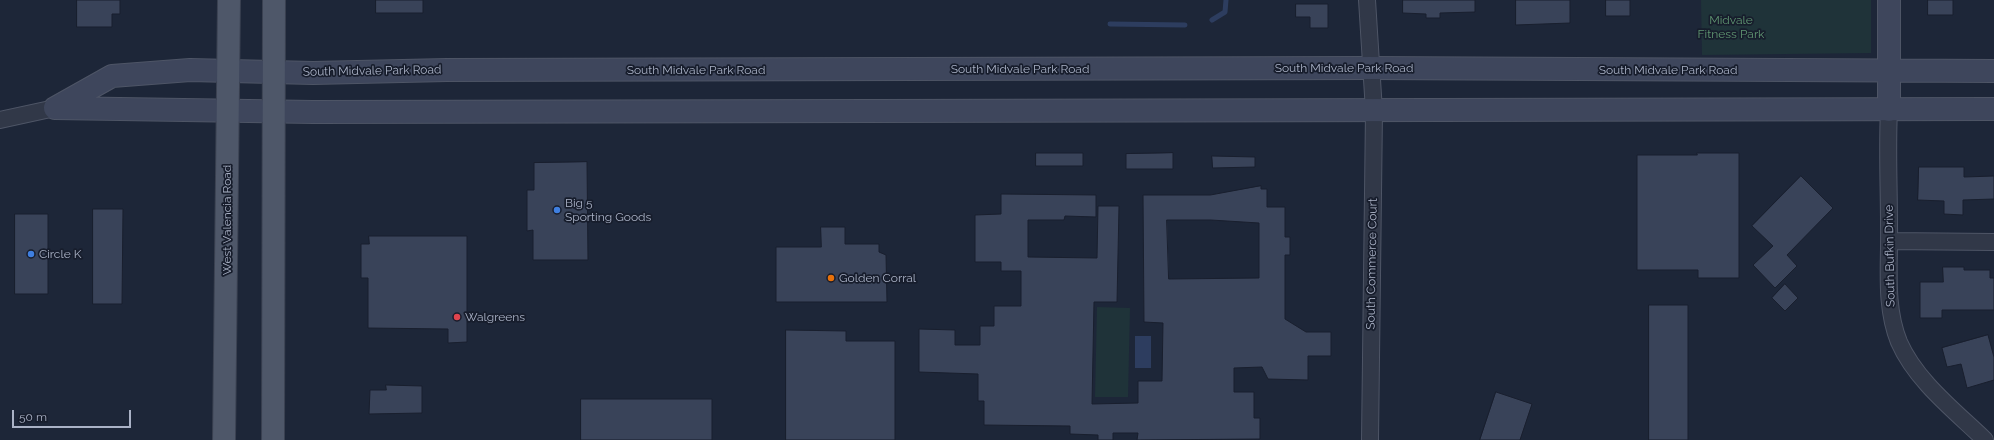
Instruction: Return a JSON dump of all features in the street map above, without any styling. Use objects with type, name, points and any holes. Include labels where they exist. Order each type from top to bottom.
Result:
[{"type":"main road","name":"West Valencia Road","points":[[224,440],[229,0]]},
{"type":"main road","points":[[273,440],[272,112],[274,0]]},
{"type":"main road","points":[[1889,0],[1889,110]]},
{"type":"main road","name":"South Midvale Park Road","points":[[55,108],[112,76],[190,70],[313,73],[446,70],[1371,78],[1994,71]]},
{"type":"main road","name":"South Midvale Park Road","points":[[55,108],[228,112],[1889,110],[1994,108]]},
{"type":"street","name":"South Commerce Court","points":[[1367,0],[1374,111],[1370,440]]},
{"type":"street","name":"South Midvale Park Road","points":[[0,120],[55,108]]},
{"type":"street","name":"South Bufkin Drive","points":[[1889,110],[1889,300],[1900,343],[1914,367],[1929,385],[1985,440]]},
{"type":"street","points":[[1889,241],[1994,242]]},
{"type":"green space","name":"Midvale Fitness Park","points":[[1701,0],[1871,0],[1871,53],[1702,55]]},
{"type":"green space","points":[[1097,307],[1130,308],[1128,397],[1095,397]]},
{"type":"water","points":[[1135,336],[1151,336],[1151,368],[1135,368]]},
{"type":"building","points":[[77,0],[120,0],[120,14],[112,14],[112,27],[77,27]]},
{"type":"building","points":[[376,0],[423,0],[423,13],[376,13]]},
{"type":"building","points":[[1403,0],[1475,0],[1475,12],[1440,13],[1440,18],[1426,18],[1426,14],[1403,13]]},
{"type":"building","points":[[1516,0],[1570,0],[1570,23],[1516,25]]},
{"type":"building","points":[[1606,0],[1630,0],[1630,16],[1606,16]]},
{"type":"building","points":[[1928,0],[1953,0],[1953,15],[1928,15]]},
{"type":"building","points":[[1296,4],[1328,4],[1328,28],[1310,28],[1310,17],[1296,17]]},
{"type":"building","points":[[1036,153],[1083,153],[1083,166],[1036,166]]},
{"type":"building","points":[[1173,153],[1173,169],[1126,169],[1126,154]]},
{"type":"building","points":[[1697,153],[1739,153],[1739,278],[1698,278],[1698,270],[1637,270],[1637,155],[1697,155]]},
{"type":"building","points":[[1212,156],[1255,157],[1255,167],[1213,168]]},
{"type":"building","name":"Big 5 Sporting Goods","points":[[587,162],[588,260],[533,260],[533,230],[527,231],[527,190],[534,190],[534,163]]},
{"type":"building","points":[[1919,167],[1964,167],[1964,177],[1994,176],[1994,199],[1963,200],[1963,215],[1944,214],[1944,201],[1918,200]]},
{"type":"building","points":[[1801,176],[1833,208],[1787,255],[1797,266],[1775,288],[1753,265],[1773,246],[1752,226]]},
{"type":"building","points":[[1261,186],[1261,189],[1267,189],[1267,207],[1285,207],[1285,237],[1290,237],[1290,255],[1285,255],[1285,319],[1306,332],[1331,332],[1331,356],[1308,356],[1308,380],[1268,379],[1262,367],[1234,368],[1234,392],[1254,392],[1254,418],[1260,418],[1260,439],[1137,440],[1138,433],[1113,433],[1113,440],[1098,440],[1098,435],[1070,434],[1070,426],[984,425],[984,401],[978,401],[978,374],[919,372],[919,329],[955,330],[955,345],[980,345],[980,326],[994,326],[994,306],[1021,306],[1021,271],[1001,271],[1001,262],[975,262],[975,215],[1001,214],[1001,194],[1096,195],[1096,217],[1065,216],[1064,220],[1028,220],[1028,257],[1097,258],[1098,206],[1119,206],[1117,302],[1094,302],[1092,404],[1138,403],[1138,381],[1162,381],[1163,323],[1144,322],[1143,195],[1210,195]],"holes":[[[1167,220],[1211,220],[1259,223],[1259,278],[1169,279]]]},
{"type":"building","name":"Circle K","points":[[93,209],[123,209],[122,304],[93,304]]},
{"type":"building","name":"Circle K","points":[[15,214],[48,214],[48,294],[15,294]]},
{"type":"building","name":"Golden Corral","points":[[821,227],[845,227],[845,244],[879,244],[879,252],[886,255],[887,302],[776,302],[776,247],[821,247]]},
{"type":"building","name":"Walgreens","points":[[369,236],[467,236],[467,342],[448,343],[448,329],[368,328],[368,278],[361,278],[361,244],[369,244]]},
{"type":"building","points":[[1943,267],[1964,267],[1964,270],[1990,270],[1990,278],[1994,278],[1994,310],[1942,310],[1942,318],[1920,318],[1920,282],[1943,282]]},
{"type":"building","points":[[1785,284],[1798,298],[1785,311],[1772,298]]},
{"type":"building","points":[[1649,305],[1688,305],[1688,440],[1649,440]]},
{"type":"building","points":[[786,330],[846,331],[846,341],[895,341],[895,440],[786,440]]},
{"type":"building","points":[[1988,335],[1994,357],[1994,380],[1967,388],[1961,364],[1947,367],[1942,348]]},
{"type":"building","points":[[386,385],[422,386],[422,413],[369,414],[370,390],[386,390]]},
{"type":"building","points":[[1496,392],[1532,404],[1520,440],[1480,440]]},
{"type":"building","points":[[581,399],[712,399],[712,440],[581,440]]},
{"type":"waterway","points":[[1212,20],[1225,12],[1226,0]]},
{"type":"waterway","points":[[1110,24],[1185,25]]},
{"type":"place","name":"Big 5 Sporting Goods","points":[[557,210]]},
{"type":"place","name":"Circle K","points":[[31,254]]},
{"type":"place","name":"Golden Corral","points":[[831,278]]},
{"type":"place","name":"Walgreens","points":[[457,317]]}]
